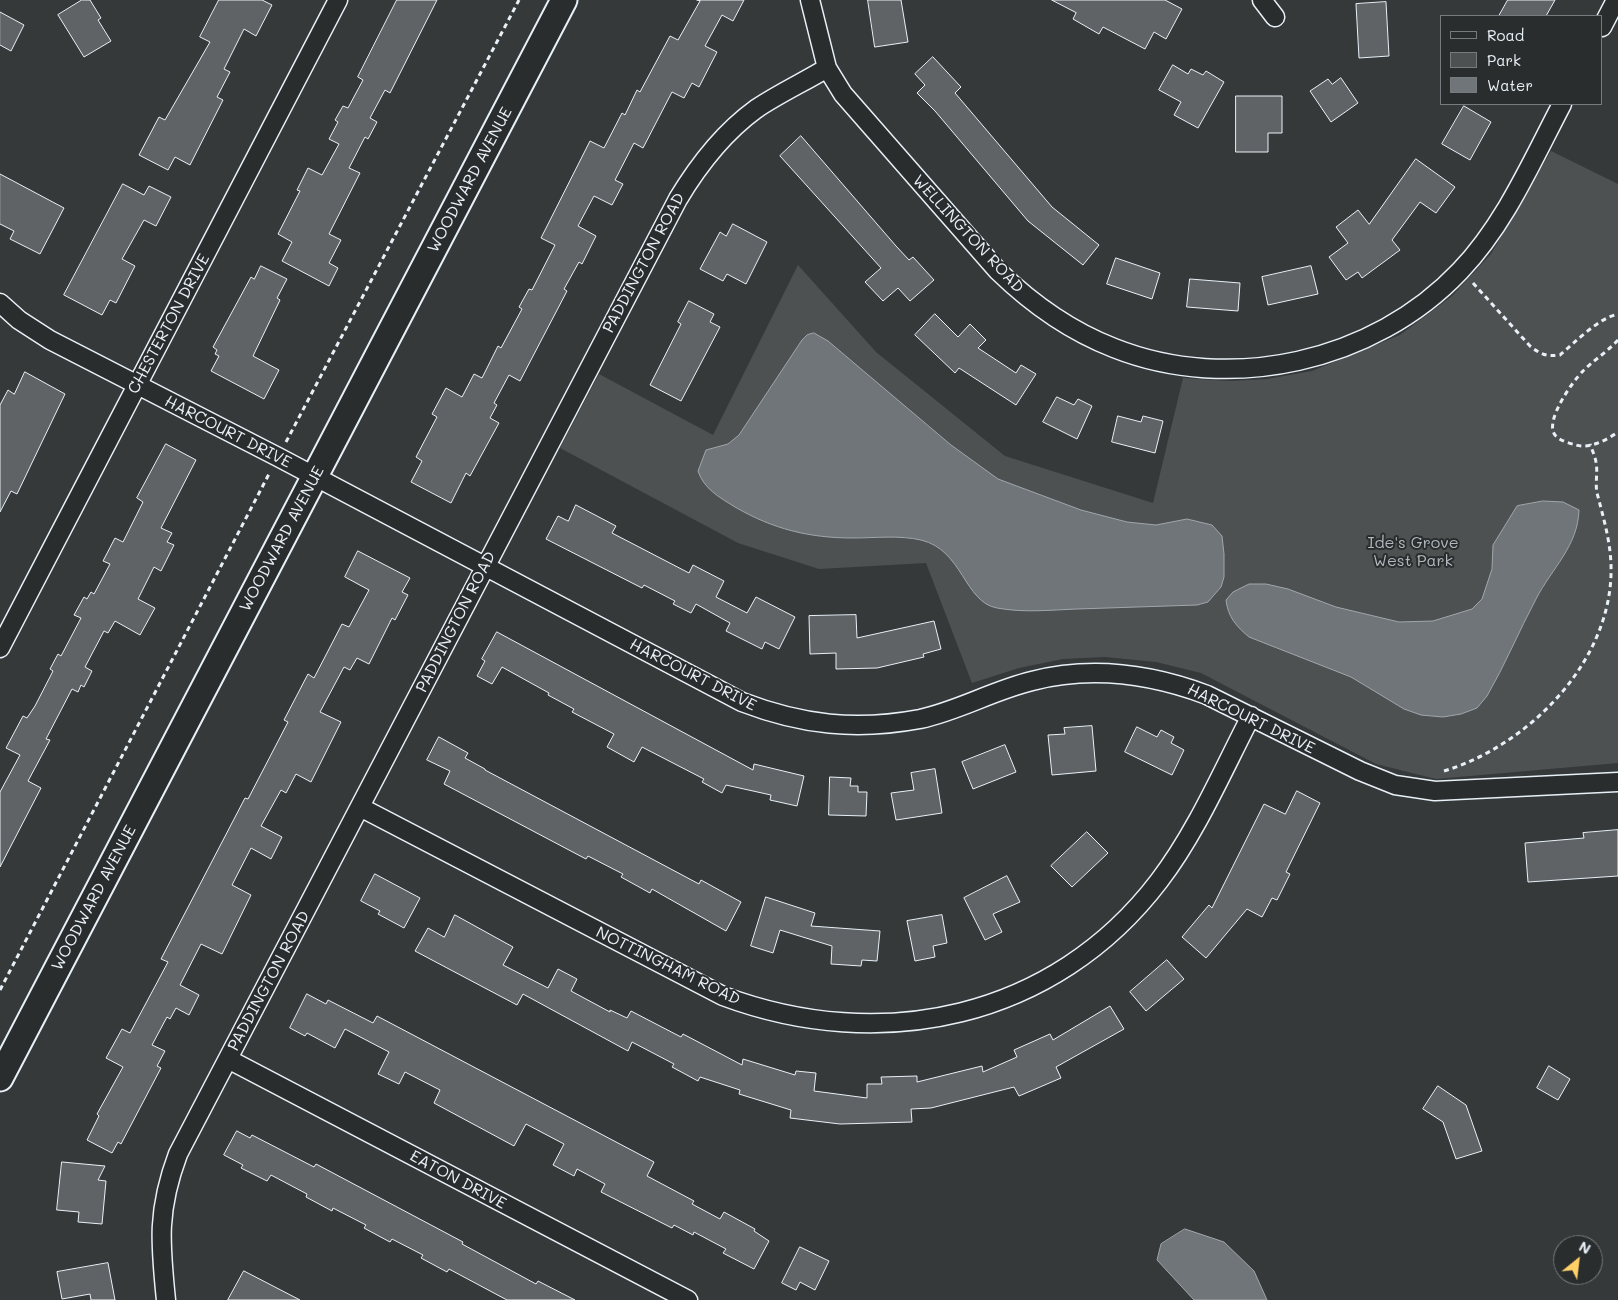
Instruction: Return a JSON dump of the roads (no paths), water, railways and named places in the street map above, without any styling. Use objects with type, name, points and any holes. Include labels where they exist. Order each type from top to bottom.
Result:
[{"type":"main road","name":"WOODWARD AVENUE","points":[[0,1078],[564,0]]},
{"type":"street","name":"CHESTERTON DRIVE","points":[[0,648],[338,0]]},
{"type":"street","points":[[810,0],[827,68]]},
{"type":"street","points":[[1262,0],[1274,16]]},
{"type":"street","points":[[1603,26],[1616,0]]},
{"type":"street","name":"WELLINGTON ROAD","points":[[827,68],[854,108],[998,271],[1048,314],[1084,335],[1115,348],[1168,363],[1230,369],[1314,359],[1384,329],[1422,304],[1460,271],[1490,236],[1514,196],[1561,105]]},
{"type":"street","name":"PADDINGTON ROAD","points":[[166,1300],[160,1245],[160,1224],[168,1182],[178,1154],[678,199],[696,169],[730,131],[757,109],[827,68]]},
{"type":"street","name":"HARCOURT DRIVE","points":[[0,303],[19,320],[50,340],[742,702],[792,719],[830,725],[863,726],[922,718],[1032,680],[1092,673],[1141,676],[1184,686],[1251,716],[1360,771],[1395,785],[1435,791],[1618,782]]},
{"type":"street","name":"NOTTINGHAM ROAD","points":[[360,807],[723,996],[776,1013],[823,1022],[875,1025],[921,1021],[971,1011],[1034,984],[1072,962],[1107,936],[1136,908],[1159,881],[1180,850],[1251,716]]},
{"type":"street","name":"EATON DRIVE","points":[[228,1059],[688,1300]]},
{"type":"water","points":[[814,333],[828,341],[951,445],[998,479],[1081,510],[1127,522],[1156,525],[1187,519],[1212,525],[1222,536],[1224,577],[1221,587],[1208,602],[1197,605],[1037,611],[997,608],[986,604],[977,596],[946,554],[935,546],[921,540],[896,537],[837,538],[806,534],[763,521],[729,503],[708,488],[698,471],[706,450],[728,444],[739,435],[802,340],[807,335]]},
{"type":"water","points":[[1543,501],[1563,502],[1579,510],[1578,523],[1574,535],[1536,599],[1487,696],[1477,708],[1461,714],[1443,717],[1421,715],[1404,709],[1351,677],[1249,637],[1237,625],[1229,611],[1226,600],[1233,592],[1249,584],[1266,584],[1288,589],[1336,607],[1399,622],[1433,621],[1472,609],[1482,599],[1492,569],[1493,545],[1517,506]]},
{"type":"water","points":[[1185,1229],[1224,1242],[1254,1271],[1267,1300],[1194,1300],[1157,1260],[1161,1244]]},
{"type":"park label","name":"Ide's Grove West Park","points":[[1413,552]]}]
